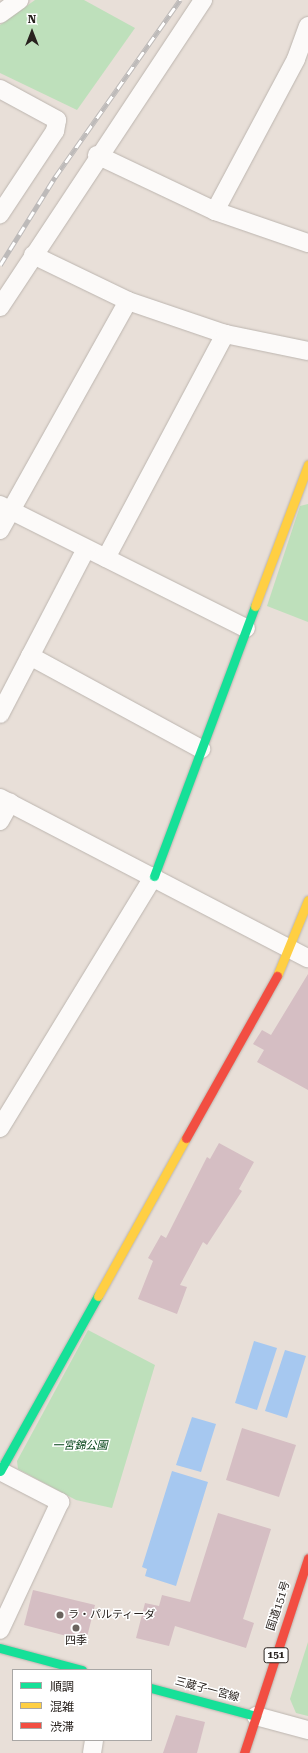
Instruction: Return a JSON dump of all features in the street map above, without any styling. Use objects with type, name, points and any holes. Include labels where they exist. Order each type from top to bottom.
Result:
[{"type":"main road","points":[[154,876],[246,628],[303,488],[308,465]]},
{"type":"main road","points":[[0,1471],[282,967],[308,900]]},
{"type":"main road","name":"国道151号","points":[[244,1753],[308,1558]]},
{"type":"main road","points":[[0,1648],[78,1669]]},
{"type":"main road","name":"三蔵子一宮線","points":[[152,1688],[256,1716]]},
{"type":"street","points":[[0,14],[18,0]]},
{"type":"street","points":[[0,307],[97,155],[202,0]]},
{"type":"street","points":[[215,211],[296,59],[308,26]]},
{"type":"street","points":[[0,89],[57,120],[55,131],[0,214]]},
{"type":"street","points":[[97,155],[215,211],[308,243]]},
{"type":"street","points":[[33,255],[128,301],[225,334],[308,351]]},
{"type":"street","points":[[0,530],[5,508],[128,301]]},
{"type":"street","points":[[106,558],[225,334]]},
{"type":"street","points":[[5,508],[246,628]]},
{"type":"street","points":[[0,714],[86,548]]},
{"type":"street","points":[[30,656],[201,749]]},
{"type":"street","points":[[0,821],[5,801],[154,876],[308,958]]},
{"type":"street","points":[[0,1128],[154,876]]},
{"type":"street","points":[[0,1471],[60,1502],[0,1630]]},
{"type":"street","points":[[256,1716],[308,1730]]},
{"type":"street","points":[[92,1753],[94,1741]]},
{"type":"green space","points":[[35,0],[84,0],[135,28],[77,110],[0,73],[0,25]]},
{"type":"green space","points":[[308,504],[308,622],[267,606],[300,506]]},
{"type":"green space","name":"一宮錦公園","points":[[88,1330],[155,1365],[112,1508],[76,1500],[18,1469],[17,1461]]},
{"type":"green space","points":[[308,1642],[308,1716],[296,1713],[290,1699]]},
{"type":"water","points":[[254,1341],[277,1348],[257,1410],[235,1403]]},
{"type":"water","points":[[285,1350],[306,1356],[287,1418],[265,1411]]},
{"type":"water","points":[[192,1417],[216,1424],[201,1472],[176,1465]]},
{"type":"water","points":[[172,1471],[208,1482],[176,1586],[145,1576],[147,1569],[142,1567]]},
{"type":"building","points":[[308,974],[308,1090],[257,1062],[264,1050],[253,1044],[262,1030],[271,1035]]},
{"type":"building","points":[[219,1143],[254,1162],[239,1189],[242,1191],[207,1245],[203,1242],[180,1285],[187,1287],[177,1314],[138,1299],[153,1261],[148,1258],[161,1235],[166,1238],[207,1157],[210,1159]]},
{"type":"building","points":[[242,1428],[296,1445],[279,1497],[226,1480]]},
{"type":"building","points":[[218,1513],[271,1529],[243,1619],[254,1623],[246,1648],[175,1626],[169,1646],[136,1638],[145,1603],[159,1606],[162,1595],[190,1602]]},
{"type":"building","name":"ラ・パルティーダ","points":[[33,1590],[95,1605],[86,1641],[24,1625]]},
{"type":"building","points":[[176,1715],[205,1722],[197,1753],[163,1753]]},
{"type":"railway","points":[[0,265],[55,177],[180,0]]},
{"type":"traffic: fast","points":[[154,876],[255,606]]},
{"type":"traffic: fast","points":[[0,1471],[98,1296]]},
{"type":"traffic: fast","points":[[0,1648],[78,1669]]},
{"type":"traffic: fast","points":[[152,1688],[256,1716]]},
{"type":"traffic: slow","points":[[255,606],[308,465]]},
{"type":"traffic: slow","points":[[277,976],[308,900]]},
{"type":"traffic: slow","points":[[98,1296],[186,1138]]},
{"type":"traffic: jam","points":[[186,1138],[277,976]]},
{"type":"traffic: jam","points":[[244,1753],[308,1558]]},
{"type":"place","name":"ラ・パルティーダ","points":[[60,1615]]},
{"type":"place","name":"四季","points":[[76,1628]]}]
